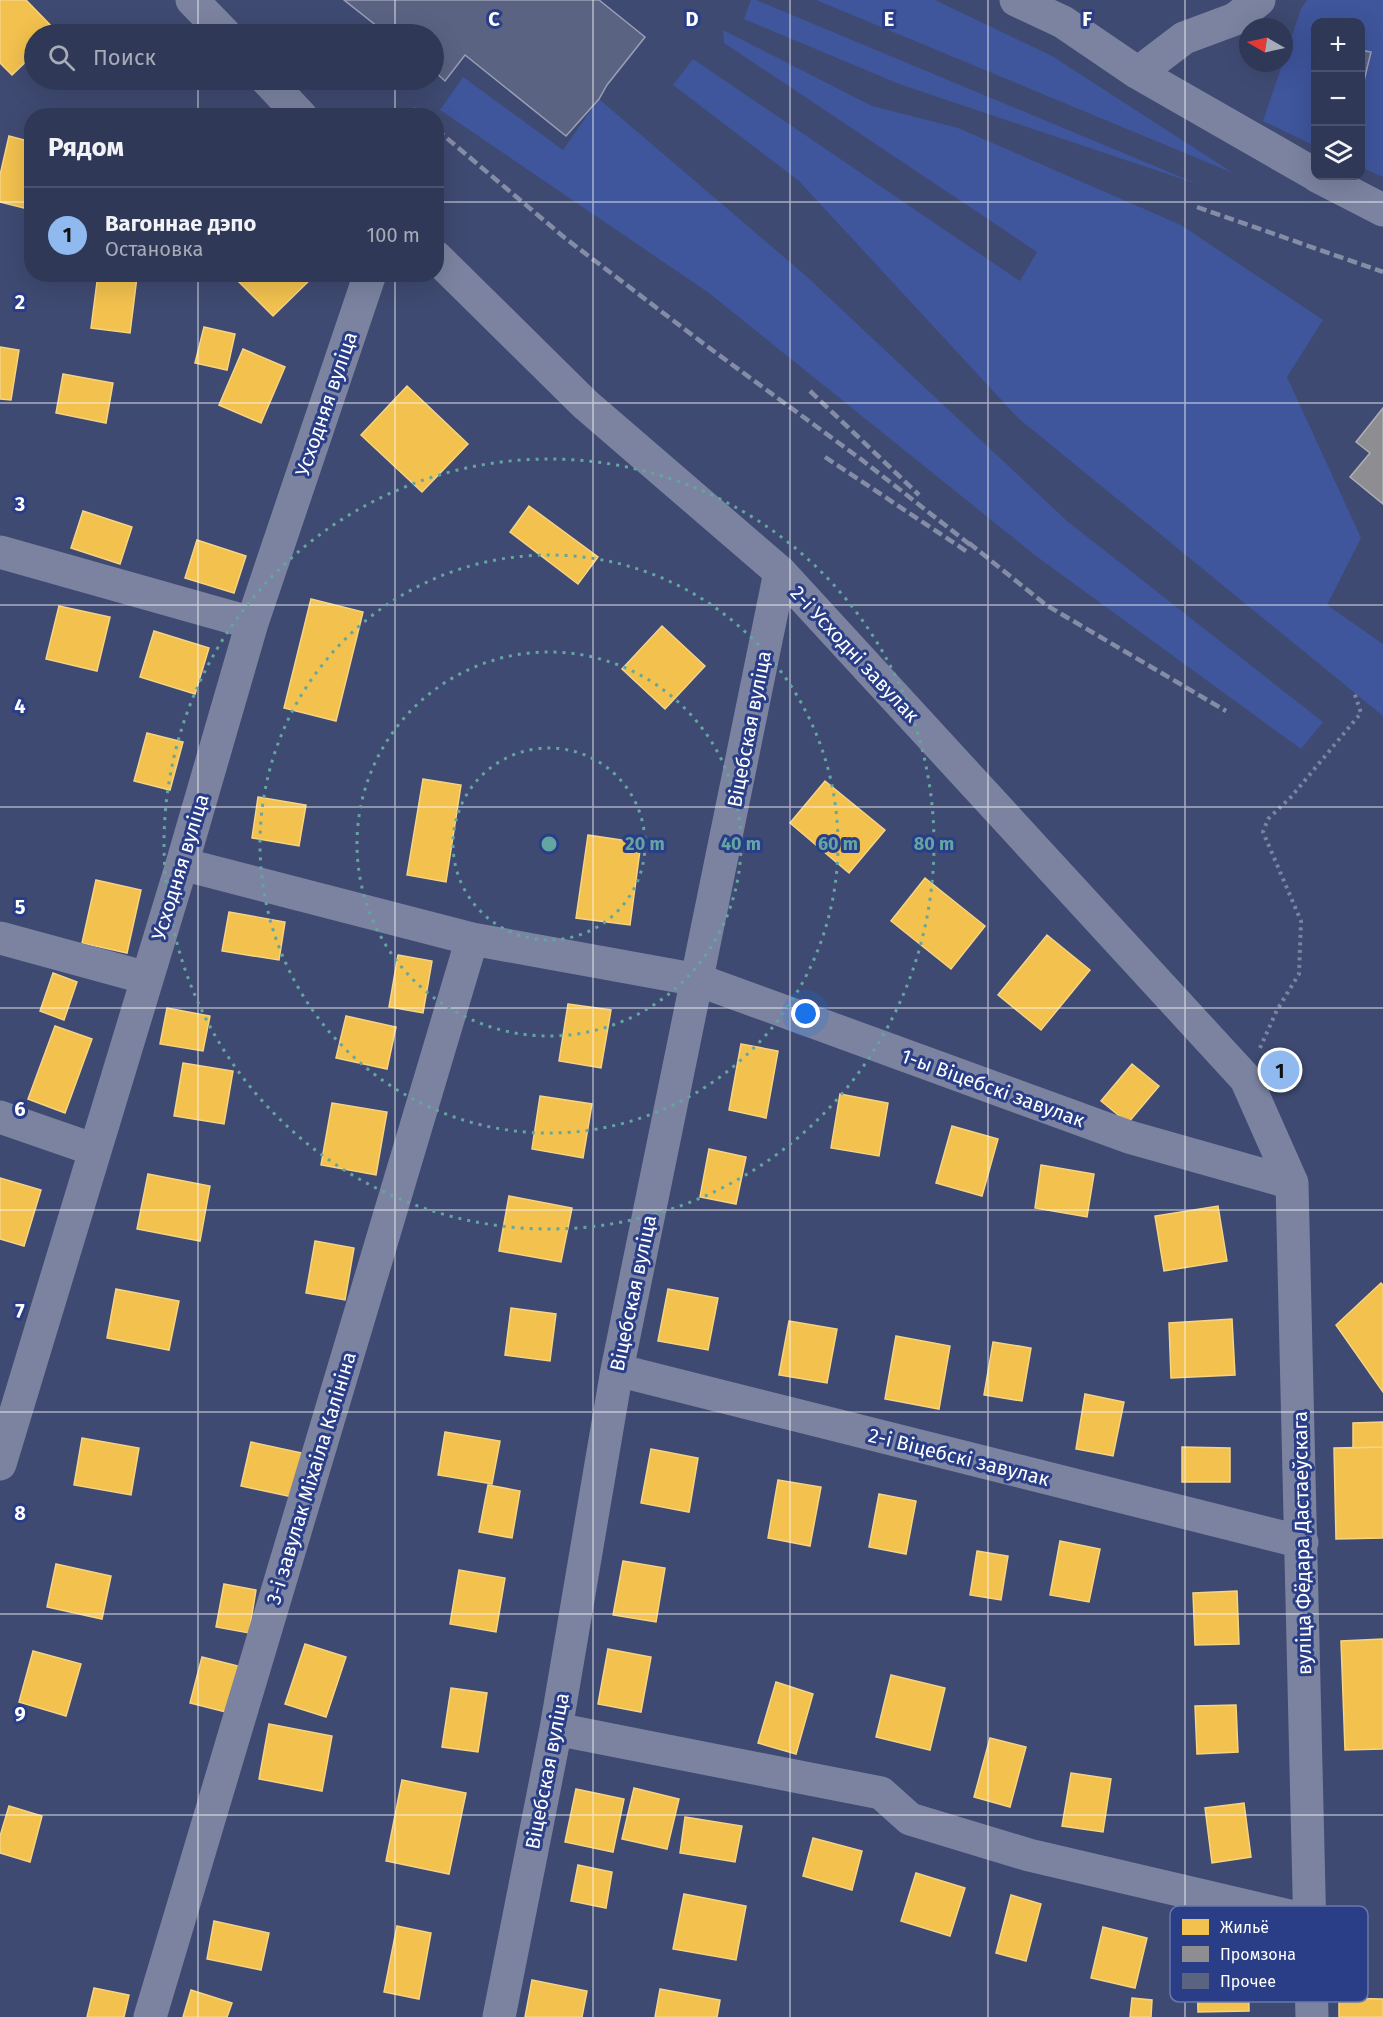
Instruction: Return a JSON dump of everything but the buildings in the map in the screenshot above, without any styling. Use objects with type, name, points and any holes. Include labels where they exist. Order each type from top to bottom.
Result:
[{"type":"street","points":[[192,0],[215,24]]},
{"type":"street","points":[[1016,0],[1063,22],[1138,73],[1311,172]]},
{"type":"street","points":[[1138,73],[1184,38],[1235,19],[1259,0]]},
{"type":"street","points":[[276,90],[293,108]]},
{"type":"street","points":[[1326,180],[1383,210]]},
{"type":"street","name":"2-і Усходні завулак","points":[[444,265],[585,404],[780,572],[1246,1079]]},
{"type":"street","name":"Усходняя вуліца","points":[[0,1464],[182,864],[252,622],[367,282]]},
{"type":"street","points":[[0,552],[252,622]]},
{"type":"street","name":"Віцебская вуліца","points":[[499,2017],[556,1729],[617,1370],[780,572]]},
{"type":"street","name":"1-ы Віцебскі завулак","points":[[182,864],[472,939],[698,980],[1129,1137],[1292,1183]]},
{"type":"street","points":[[0,938],[147,978]]},
{"type":"street","name":"3-і завулак Міхаіла Калініна","points":[[150,2017],[472,939]]},
{"type":"street","name":"вуліца Фёдара Дастаеўскага","points":[[1246,1079],[1292,1183],[1311,1906]]},
{"type":"street","points":[[0,1118],[95,1150]]},
{"type":"street","name":"2-і Віцебскі завулак","points":[[617,1370],[1302,1542]]},
{"type":"street","points":[[556,1729],[881,1794],[910,1819],[1029,1855],[1247,1906]]},
{"type":"street","name":"вуліца Фёдара Дастаеўскага","points":[[1312,2002],[1312,2017]]},
{"type":"path","points":[[1246,1079],[1277,1010],[1299,974],[1301,921],[1263,832],[1268,819],[1291,797],[1361,713],[1354,692]]},
{"type":"shaded area","points":[[751,0],[756,0],[1200,185],[899,84],[744,19]]},
{"type":"shaded area","points":[[816,0],[935,0],[1052,56],[1233,173]]},
{"type":"shaded area","points":[[1307,0],[1383,0],[1383,177],[1365,169],[1365,18],[1311,18],[1311,144],[1263,121],[1280,72],[1293,72],[1293,33],[1301,9]]},
{"type":"shaded area","points":[[723,30],[872,106],[958,128],[1181,225],[1323,320],[1287,377],[1361,538],[1327,605],[1383,644],[1383,716],[1018,418],[799,181],[673,85],[693,59],[1020,281],[1037,252],[724,43]]},
{"type":"shaded area","points":[[463,77],[563,150],[599,99],[805,275],[1067,521],[1323,722],[1301,749],[1036,556],[709,293],[444,113],[444,108],[441,108]]},
{"type":"railway","points":[[444,136],[565,238],[862,460],[973,547]]},
{"type":"railway","points":[[1197,207],[1383,272]]},
{"type":"railway","points":[[810,391],[919,495]]},
{"type":"railway","points":[[825,457],[969,553]]},
{"type":"railway","points":[[969,543],[1046,605],[1226,711]]},
{"type":"place","name":"Вагоннае дэпо","points":[[1280,1070]]}]
